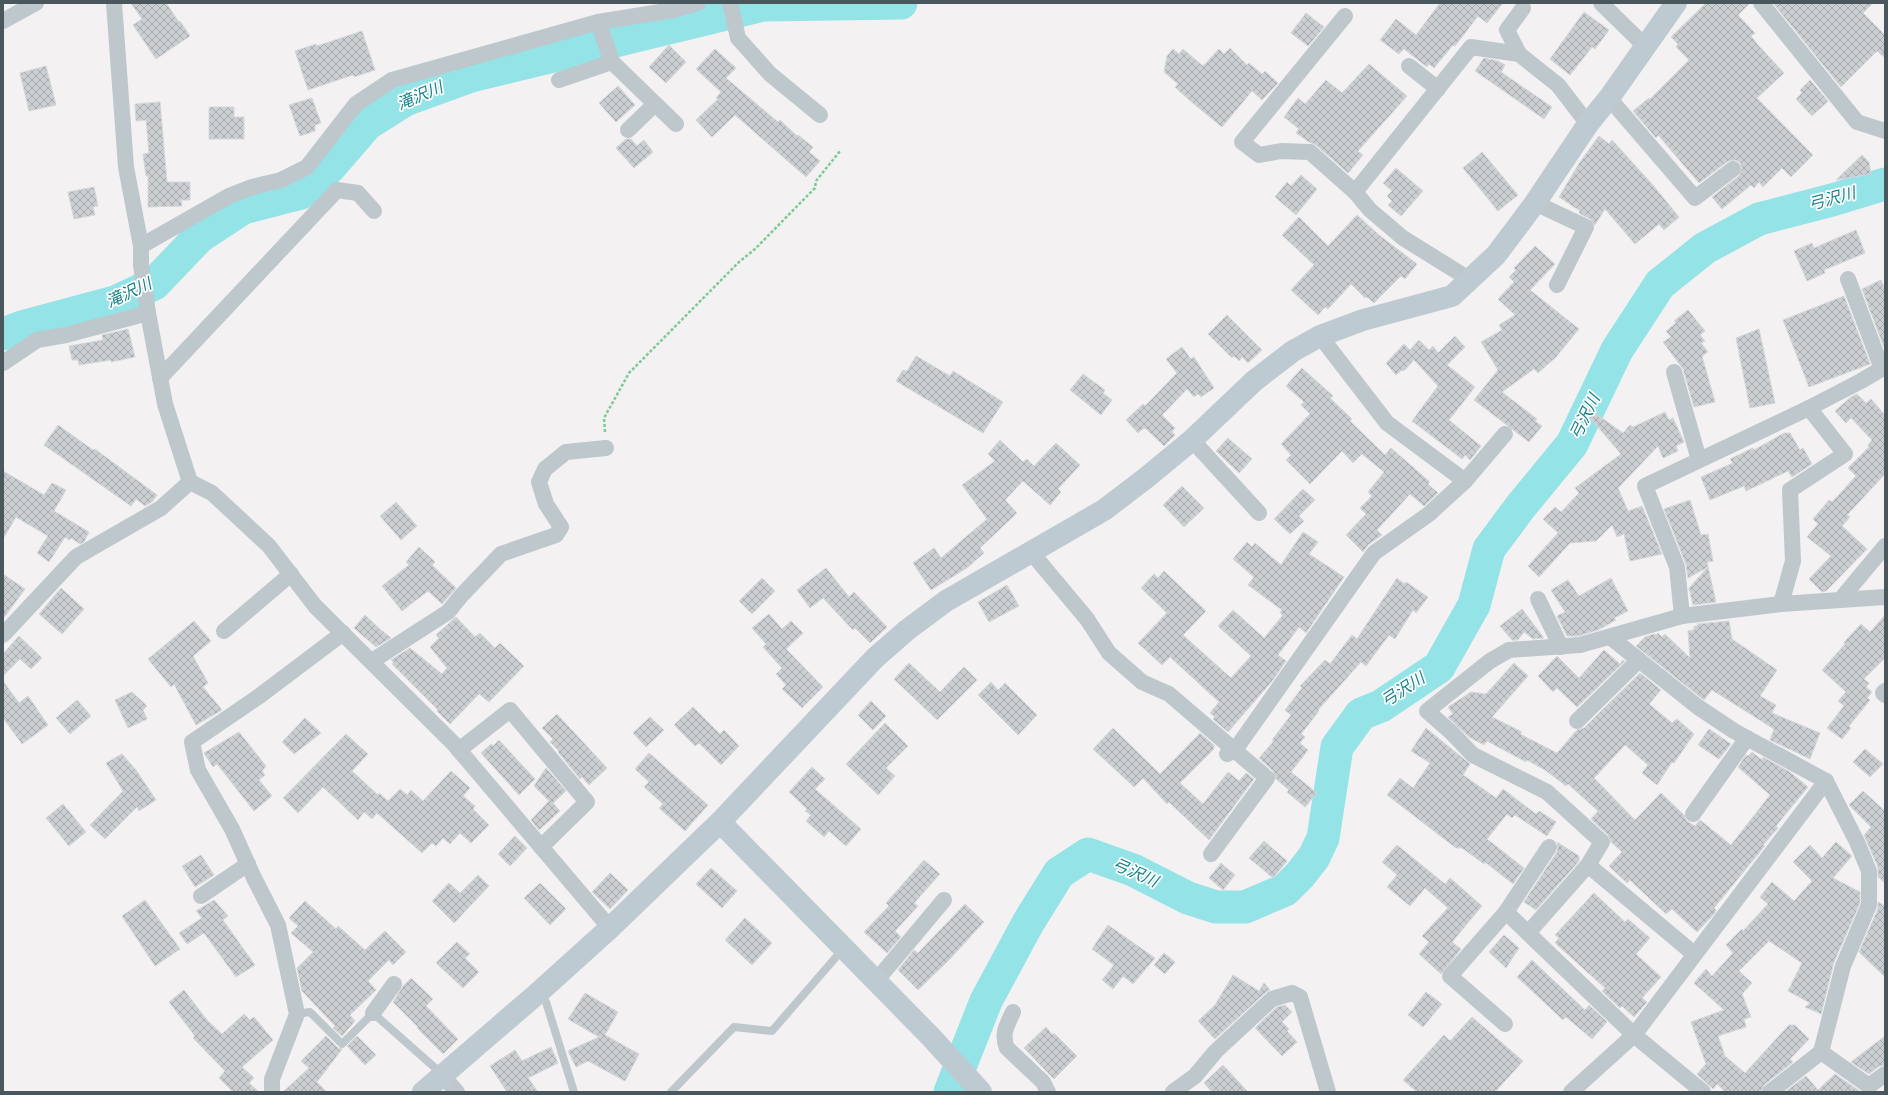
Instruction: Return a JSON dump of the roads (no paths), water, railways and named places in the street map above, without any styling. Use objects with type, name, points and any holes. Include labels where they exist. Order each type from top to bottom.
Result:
[{"type":"street","points":[[3,21],[36,3]]},
{"type":"street","points":[[114,3],[126,167],[141,246],[141,265],[147,309],[165,404],[190,482],[212,493],[269,546],[315,606],[372,661],[458,750],[610,928]]},
{"type":"street","points":[[141,246],[229,196],[281,180],[307,167],[356,104],[392,80],[598,22],[673,10],[698,3]]},
{"type":"street","points":[[730,3],[738,38],[770,74],[820,115]]},
{"type":"street","points":[[1601,3],[1646,47]]},
{"type":"street","points":[[423,1092],[538,993],[610,928],[720,822],[880,653],[946,601],[1104,510],[1192,440],[1254,381],[1293,351],[1320,336],[1363,320],[1452,296],[1496,255],[1535,203],[1588,124],[1609,98],[1676,3]]},
{"type":"street","points":[[1761,3],[1857,122],[1885,131]]},
{"type":"street","points":[[1523,8],[1507,30],[1519,54],[1558,85],[1588,124]]},
{"type":"street","points":[[1345,16],[1242,142],[1259,155],[1281,151],[1310,152],[1354,192],[1370,210],[1403,238],[1469,279]]},
{"type":"street","points":[[598,22],[612,62],[676,124]]},
{"type":"street","points":[[1354,192],[1471,47],[1519,54]]},
{"type":"street","points":[[559,80],[612,62]]},
{"type":"street","points":[[1409,66],[1438,89]]},
{"type":"street","points":[[1609,98],[1695,198],[1732,169]]},
{"type":"street","points":[[628,130],[655,104]]},
{"type":"street","points":[[160,378],[337,190],[358,193],[374,211]]},
{"type":"street","points":[[1535,203],[1586,227],[1557,285]]},
{"type":"street","points":[[1682,616],[1677,568],[1645,486],[1809,408],[1883,368],[1848,279]]},
{"type":"street","points":[[3,363],[37,340],[66,335],[147,309]]},
{"type":"street","points":[[1320,336],[1387,423],[1465,481]]},
{"type":"street","points":[[1674,372],[1699,460]]},
{"type":"street","points":[[1780,604],[1793,561],[1790,490],[1845,454],[1809,408]]},
{"type":"street","points":[[1231,752],[1374,553],[1429,514],[1465,481],[1505,434]]},
{"type":"street","points":[[1192,440],[1259,513]]},
{"type":"street","points":[[372,661],[448,612],[501,554],[556,535],[561,527],[546,504],[539,482],[546,469],[566,452],[606,448]]},
{"type":"street","points":[[3,635],[76,557],[161,508],[190,482]]},
{"type":"street","points":[[1840,600],[1885,546]]},
{"type":"street","points":[[1031,552],[1087,619],[1109,653],[1142,682],[1169,694],[1231,752],[1267,778],[1211,854]]},
{"type":"street","points":[[224,631],[291,574]]},
{"type":"street","points":[[1528,932],[1588,865],[1602,842],[1547,792],[1473,755],[1451,732],[1427,711],[1490,661],[1509,650],[1580,646],[1682,616],[1780,604],[1885,597]]},
{"type":"street","points":[[1538,599],[1562,647]]},
{"type":"street","points":[[272,1092],[272,1079],[297,1014],[278,925],[232,829],[198,770],[192,742],[258,697],[343,633]]},
{"type":"street","points":[[1610,637],[1698,707],[1747,738],[1826,781],[1857,842],[1869,871],[1869,904],[1843,966],[1821,1052],[1770,1092]]},
{"type":"street","points":[[1577,721],[1639,660]]},
{"type":"street","points":[[1885,691],[1883,693],[1885,695]]},
{"type":"street","points":[[458,750],[510,710],[587,802],[541,847]]},
{"type":"street","points":[[1693,814],[1747,738]]},
{"type":"street","points":[[1571,1092],[1634,1035],[1826,781]]},
{"type":"street","points":[[720,822],[930,1036],[979,1090]]},
{"type":"street","points":[[1505,1024],[1450,976],[1506,912],[1549,847]]},
{"type":"street","points":[[201,896],[248,864]]},
{"type":"street","points":[[1588,865],[1694,954]]},
{"type":"street","points":[[876,981],[944,900]]},
{"type":"street","points":[[1506,912],[1634,1035],[1703,1092]]},
{"type":"street","points":[[373,1012],[394,984]]},
{"type":"street","points":[[1173,1092],[1195,1076],[1216,1051],[1272,999],[1292,993],[1300,997],[1328,1092]]},
{"type":"street","points":[[1013,1012],[1004,1030],[1004,1040],[1007,1048],[1043,1082],[1048,1092]]},
{"type":"street","points":[[1821,1052],[1869,1086],[1885,1074]]},
{"type":"street","points":[[442,1075],[457,1092]]},
{"type":"lane","points":[[671,1092],[734,1027],[772,1031],[843,949]]},
{"type":"lane","points":[[538,993],[546,1002],[574,1092]]},
{"type":"lane","points":[[297,1014],[310,1012],[342,1044],[373,1012],[442,1075]]},
{"type":"waterway","name":"滝沢川","points":[[3,334],[22,327],[115,302],[154,284],[199,237],[243,208],[301,193],[330,167],[367,124],[405,100],[471,76],[763,5],[901,3]]},
{"type":"waterway","name":"弓沢川","points":[[950,1092],[986,1001],[1028,923],[1059,873],[1088,854],[1133,870],[1188,898],[1216,907],[1245,907],[1285,890],[1300,875],[1314,857],[1323,838],[1337,747],[1361,714],[1381,706],[1439,667],[1474,605],[1489,549],[1521,506],[1572,444],[1617,350],[1660,284],[1705,248],[1759,219],[1832,200],[1885,184]]}]
